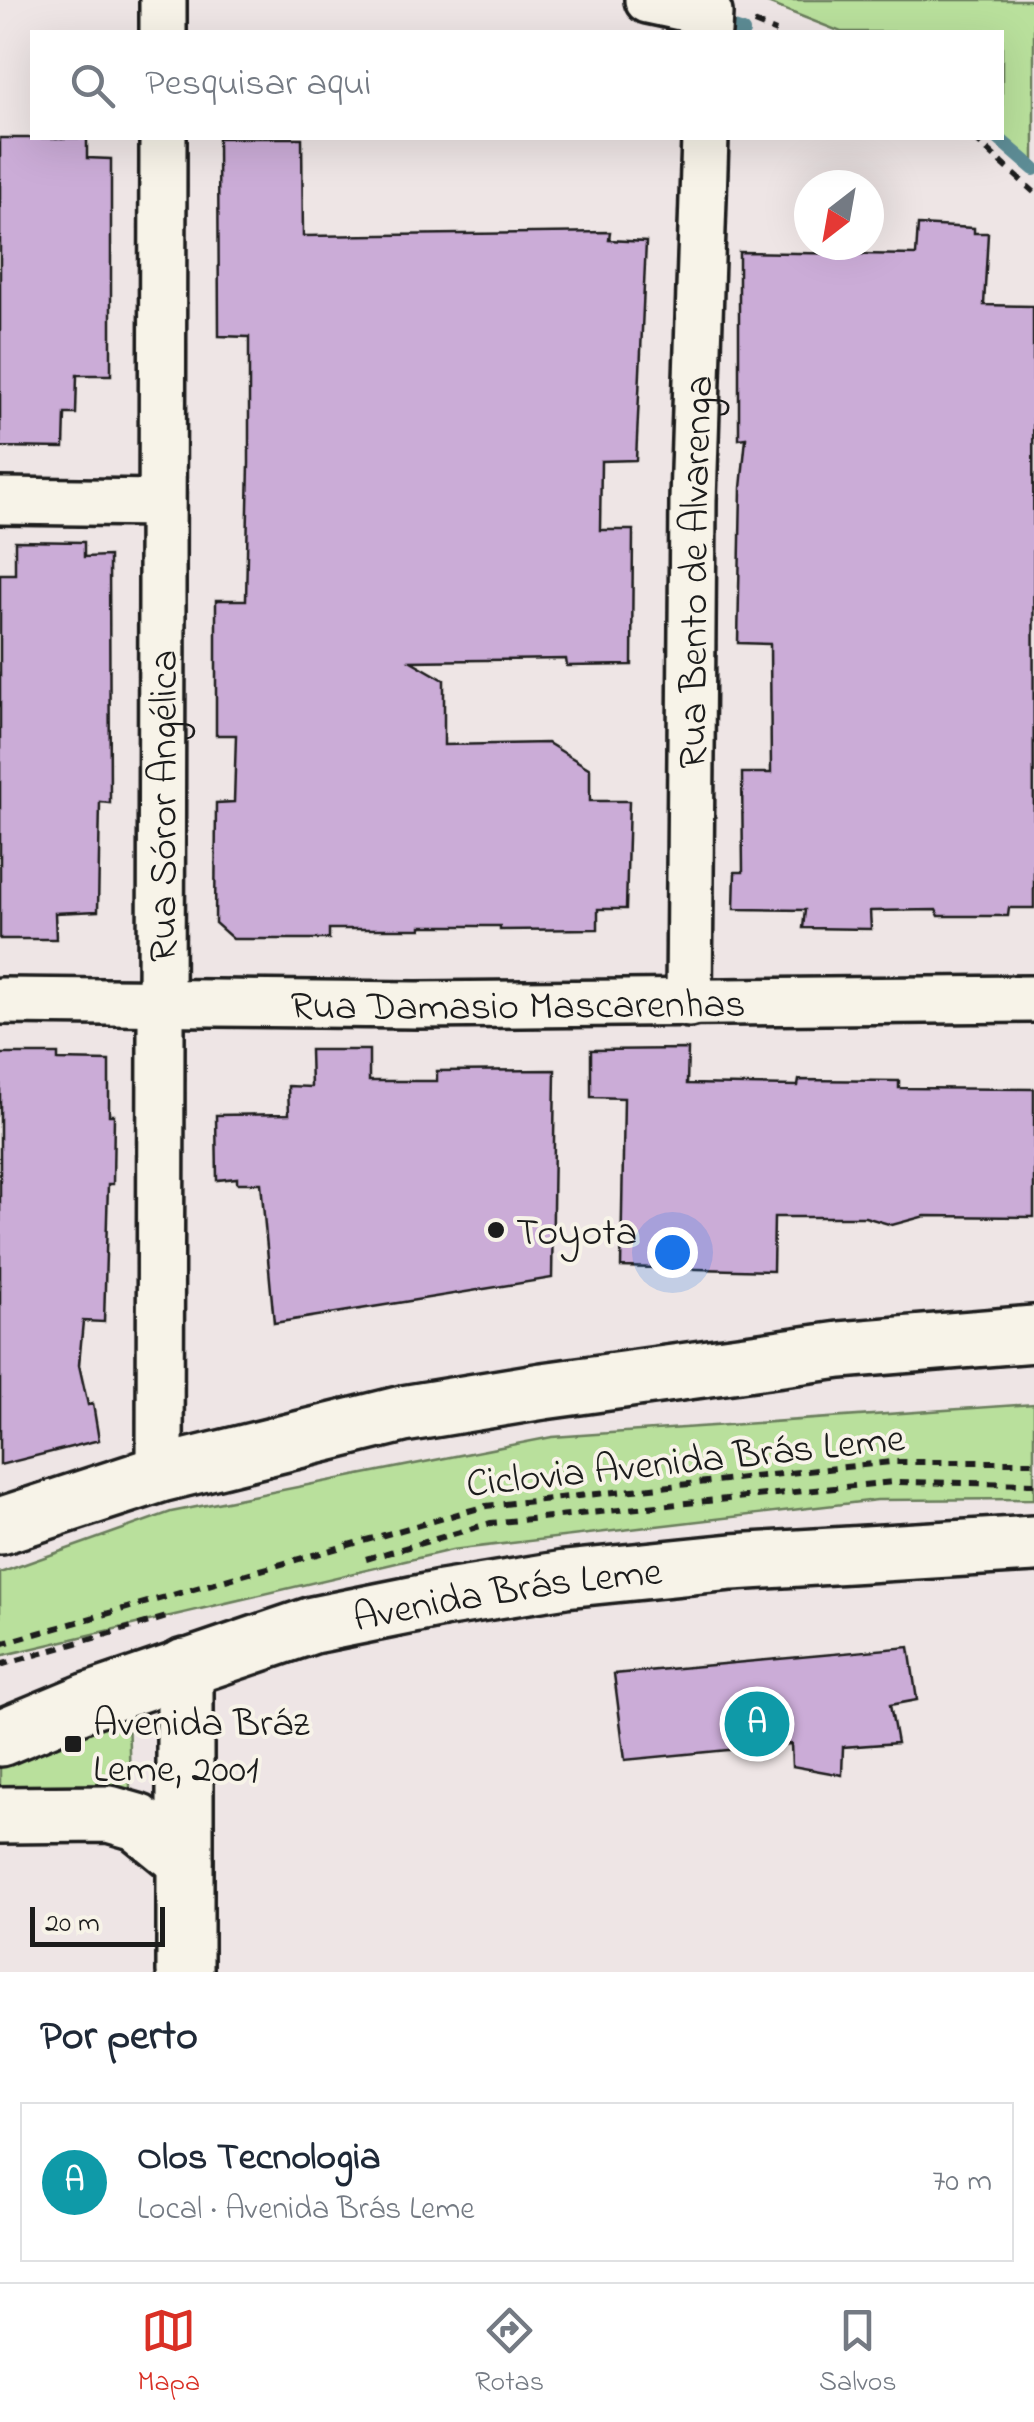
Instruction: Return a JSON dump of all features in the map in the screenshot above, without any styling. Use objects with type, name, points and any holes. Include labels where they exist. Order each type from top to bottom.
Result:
[{"type":"main road","points":[[0,1526],[160,1474],[403,1414],[840,1350],[1034,1334]]},
{"type":"main road","name":"Avenida Brás Leme","points":[[0,1738],[185,1667],[313,1626],[442,1599],[566,1579],[732,1562],[863,1556],[1012,1542],[1034,1544]]},
{"type":"main road","points":[[185,1667],[185,1972]]},
{"type":"main road","points":[[0,1815],[109,1814],[136,1822],[185,1861]]},
{"type":"street","points":[[163,0],[163,30]]},
{"type":"street","points":[[648,0],[708,23]]},
{"type":"street","name":"Rua Sóror Angélica","points":[[160,1474],[162,140]]},
{"type":"street","name":"Rua Bento de Alvarenga","points":[[689,1004],[693,500],[704,140]]},
{"type":"street","points":[[0,501],[161,503]]},
{"type":"street","name":"Rua Damasio Mascarenhas","points":[[0,1001],[689,1004],[1034,999]]},
{"type":"path","points":[[976,140],[1034,192]]},
{"type":"path","name":"Ciclovia Avenida Brás Leme","points":[[0,1644],[486,1506],[891,1462],[1034,1462]]},
{"type":"green space","points":[[760,0],[1034,0],[1034,171],[997,140],[1004,140],[1004,30],[836,30]]},
{"type":"green space","points":[[1034,1404],[1034,1499],[877,1500],[452,1550],[0,1656],[0,1573],[171,1512],[552,1437]]},
{"type":"green space","points":[[128,1711],[130,1788],[0,1796],[0,1757]]},
{"type":"building","points":[[0,138],[87,140],[87,158],[111,159],[111,375],[77,375],[76,414],[65,414],[64,448],[0,447]]},
{"type":"building","points":[[218,140],[302,140],[303,236],[610,232],[609,240],[646,242],[636,460],[601,461],[600,530],[633,530],[632,665],[567,666],[566,659],[411,661],[444,680],[444,745],[548,743],[590,769],[590,801],[629,801],[626,909],[598,909],[598,929],[421,926],[329,929],[329,939],[233,939],[215,923],[216,803],[234,802],[236,735],[216,735],[216,600],[246,600],[249,463],[249,337],[219,336]]},
{"type":"building","points":[[918,225],[974,228],[974,233],[988,233],[984,305],[1033,306],[1034,908],[1009,908],[1008,916],[939,916],[936,910],[870,911],[871,929],[803,928],[805,910],[734,909],[735,872],[743,872],[742,773],[771,773],[770,644],[738,643],[741,488],[746,438],[739,439],[739,252],[794,253],[794,260],[884,260],[884,254],[916,255]]},
{"type":"building","points":[[15,541],[84,542],[84,557],[109,556],[110,803],[100,802],[98,911],[55,913],[56,939],[0,939],[0,574],[15,574]]},
{"type":"building","points":[[688,1049],[687,1084],[798,1086],[799,1080],[899,1081],[899,1088],[1034,1089],[1034,1217],[925,1216],[892,1225],[865,1217],[774,1217],[773,1271],[621,1267],[624,1098],[591,1097],[591,1050]]},
{"type":"building","points":[[310,1050],[369,1050],[369,1081],[437,1081],[437,1071],[555,1070],[552,1278],[274,1323],[261,1183],[237,1183],[237,1178],[217,1180],[216,1115],[289,1114],[288,1086],[311,1087]]},
{"type":"building","points":[[0,1054],[58,1054],[58,1060],[109,1061],[109,1115],[114,1115],[104,1322],[83,1321],[79,1365],[88,1405],[93,1404],[99,1440],[0,1465]]},
{"type":"building","points":[[909,1647],[917,1700],[890,1705],[897,1743],[843,1747],[842,1775],[792,1766],[791,1744],[625,1760],[614,1674]]},
{"type":"waterway","points":[[715,23],[737,30]]},
{"type":"waterway","points":[[1000,140],[1034,169]]},
{"type":"place","name":"Toyota","points":[[496,1230]]},
{"type":"place","name":"Olos Tecnologia","points":[[757,1724]]},
{"type":"place","name":"Avenida Bráz Leme, 2001","points":[[73,1744]]}]
